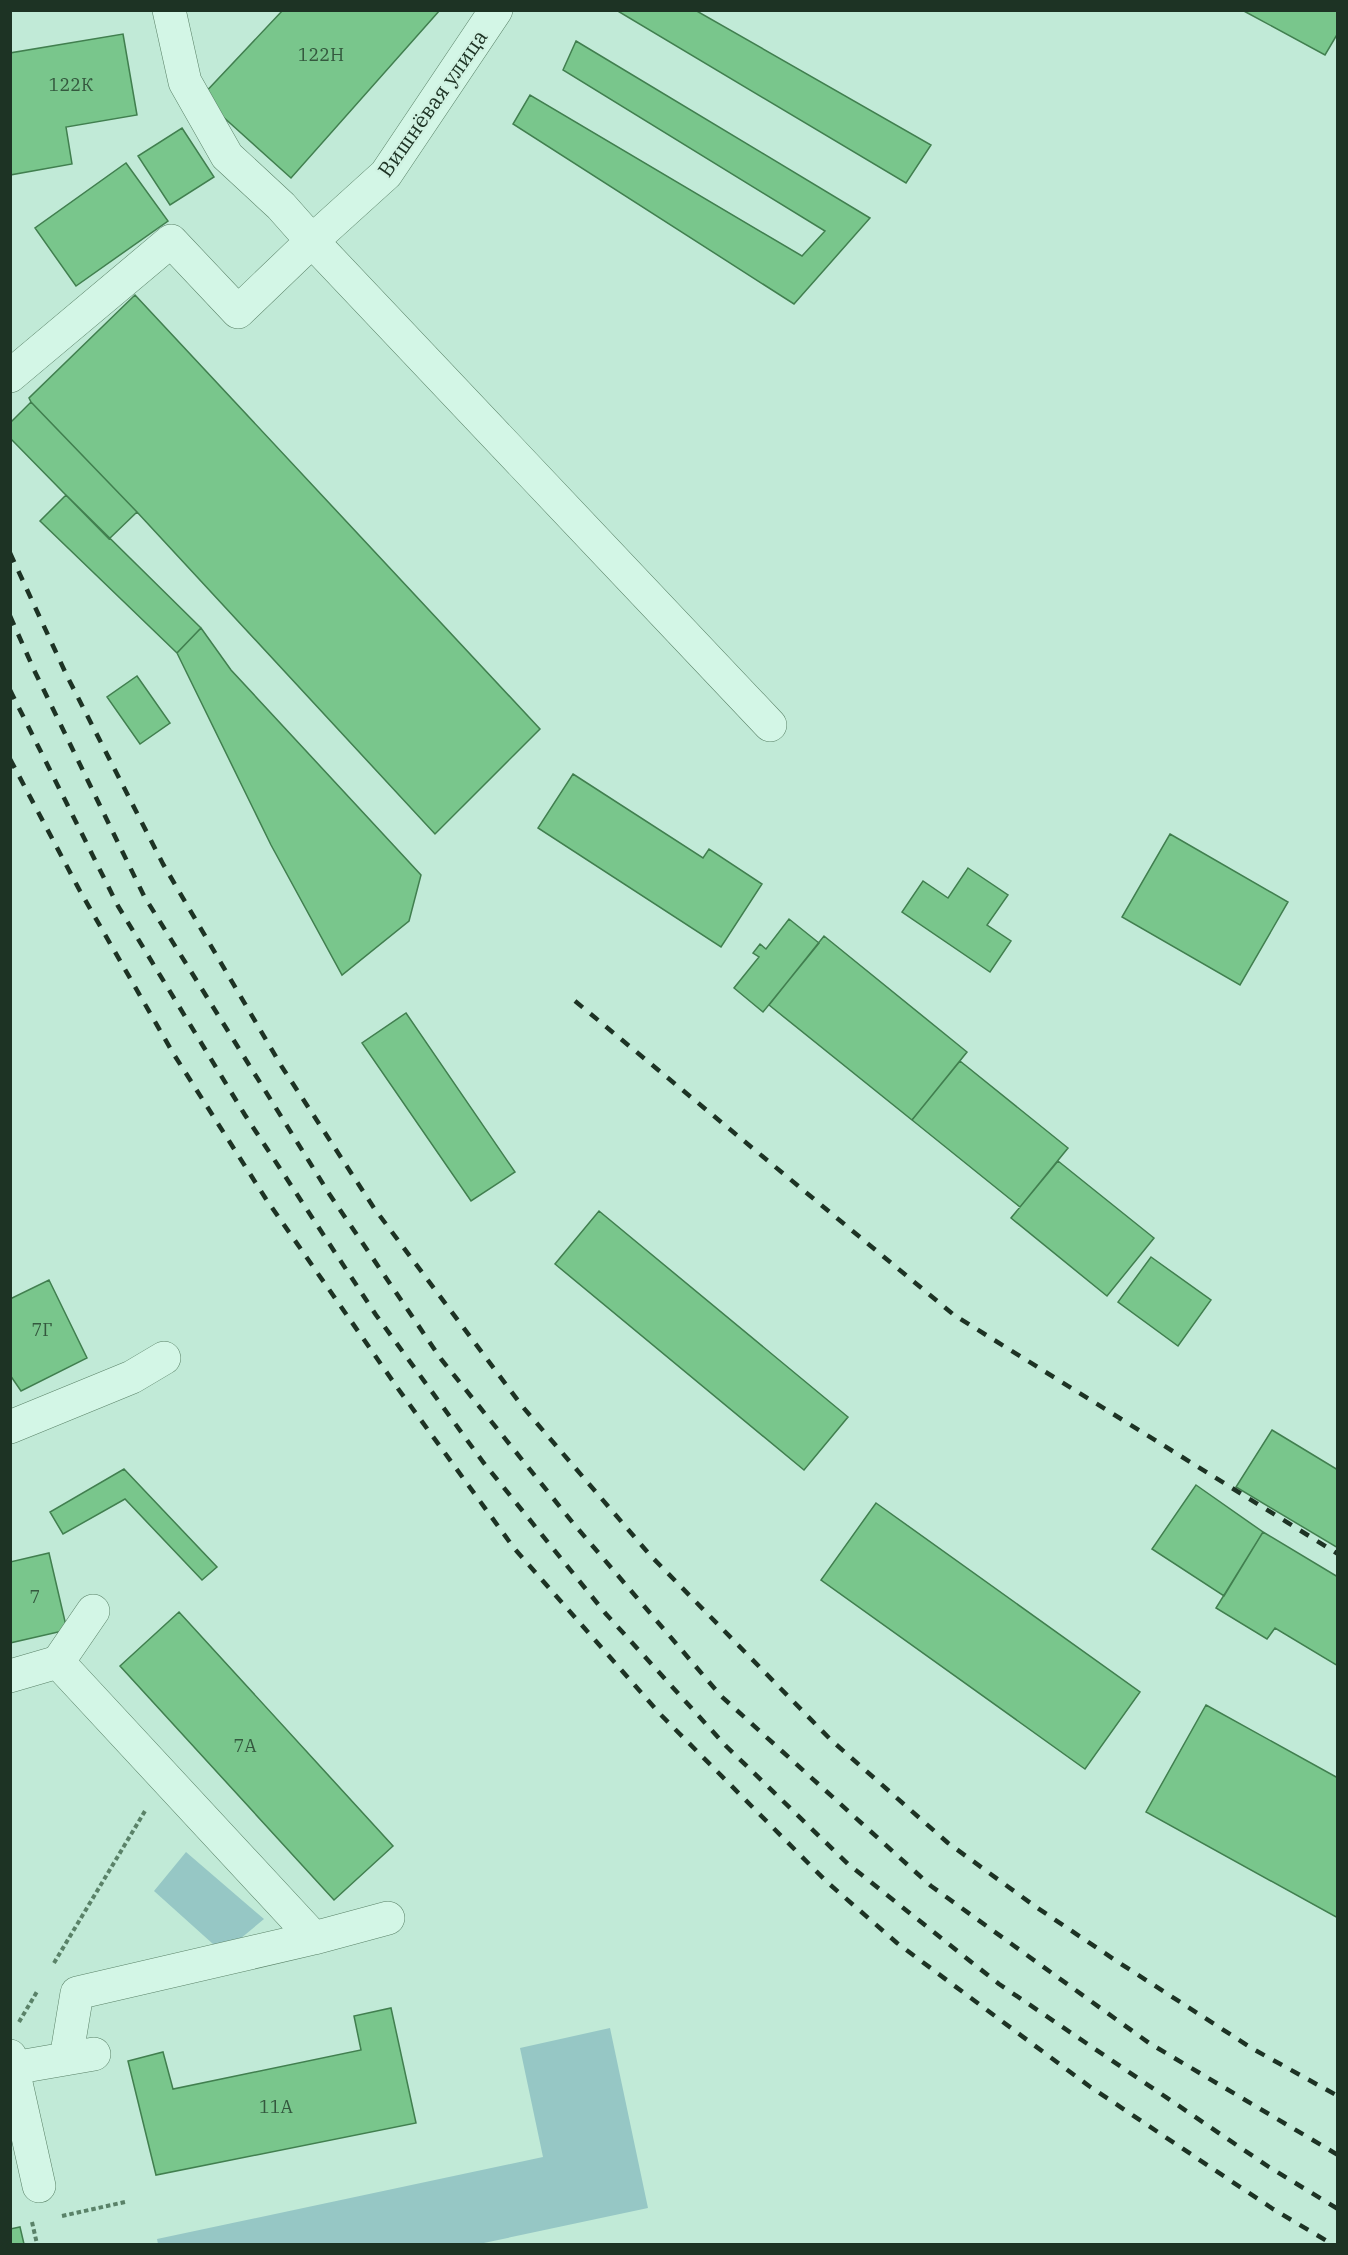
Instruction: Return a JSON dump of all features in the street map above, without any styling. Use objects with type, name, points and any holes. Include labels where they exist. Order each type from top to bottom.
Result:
[{"type":"street","points":[[169,10],[185,82],[227,156],[281,206],[770,725]]},
{"type":"street","name":"Вишнёвая улица","points":[[10,376],[171,241],[238,312],[312,241],[387,174],[496,10]]},
{"type":"street","points":[[10,1427],[132,1377],[164,1358]]},
{"type":"street","points":[[10,1676],[58,1662],[93,1611]]},
{"type":"street","points":[[58,1662],[314,1938]]},
{"type":"street","points":[[39,2186],[13,2050],[80,2056],[77,1993],[314,1938],[388,1918]]},
{"type":"path","points":[[53,1964],[145,1811]]},
{"type":"path","points":[[13,2050],[41,1985]]},
{"type":"path","points":[[58,2216],[125,2202]]},
{"type":"shaded area","points":[[186,1852],[264,1919],[223,1953],[154,1891]]},
{"type":"shaded area","points":[[610,2028],[648,2208],[479,2244],[158,2244],[157,2239],[543,2157],[520,2048]]},
{"type":"building","points":[[283,10],[440,10],[291,178],[201,97]]},
{"type":"building","points":[[616,10],[695,10],[931,145],[906,183]]},
{"type":"building","points":[[1242,10],[1338,10],[1338,33],[1325,55]]},
{"type":"building","points":[[123,34],[137,115],[66,127],[72,164],[10,175],[10,53]]},
{"type":"building","points":[[576,41],[870,218],[794,304],[513,124],[530,95],[802,256],[825,231],[563,70]]},
{"type":"building","points":[[182,128],[214,177],[170,205],[138,156]]},
{"type":"building","points":[[126,163],[168,221],[76,286],[35,228]]},
{"type":"building","points":[[135,295],[540,729],[435,834],[137,512],[31,402],[29,398]]},
{"type":"building","points":[[31,402],[137,512],[109,539],[10,438],[10,423]]},
{"type":"building","points":[[66,495],[201,628],[177,653],[40,521]]},
{"type":"building","points":[[201,628],[231,670],[421,875],[409,921],[342,975],[271,845],[177,653]]},
{"type":"building","points":[[137,676],[170,723],[140,744],[107,697]]},
{"type":"building","points":[[573,774],[703,858],[709,849],[762,884],[721,947],[538,828]]},
{"type":"building","points":[[1170,834],[1288,902],[1240,985],[1122,917]]},
{"type":"building","points":[[968,868],[1008,895],[987,925],[1011,941],[990,972],[902,912],[923,881],[948,898]]},
{"type":"building","points":[[789,919],[819,943],[763,1012],[734,988],[759,957],[753,953],[760,944],[766,949]]},
{"type":"building","points":[[824,936],[967,1052],[912,1120],[769,1005]]},
{"type":"building","points":[[406,1013],[515,1172],[471,1201],[362,1043]]},
{"type":"building","points":[[960,1061],[1068,1148],[1020,1207],[912,1120]]},
{"type":"building","points":[[1058,1161],[1154,1238],[1107,1296],[1011,1218]]},
{"type":"building","points":[[599,1211],[848,1417],[804,1470],[555,1264]]},
{"type":"building","points":[[1151,1257],[1211,1300],[1178,1346],[1118,1302]]},
{"type":"building","points":[[49,1280],[87,1358],[21,1391],[10,1375],[10,1299]]},
{"type":"building","points":[[1272,1430],[1338,1470],[1338,1548],[1236,1487]]},
{"type":"building","points":[[124,1469],[217,1567],[202,1580],[125,1499],[63,1534],[50,1512]]},
{"type":"building","points":[[1196,1485],[1263,1532],[1224,1596],[1152,1549]]},
{"type":"building","points":[[876,1503],[1140,1692],[1085,1769],[821,1580]]},
{"type":"building","points":[[1263,1532],[1338,1577],[1338,1666],[1275,1628],[1267,1639],[1216,1608]]},
{"type":"building","points":[[49,1553],[67,1630],[10,1643],[10,1562]]},
{"type":"building","points":[[179,1612],[393,1846],[334,1900],[120,1666]]},
{"type":"building","points":[[1206,1705],[1338,1778],[1338,1918],[1146,1812]]},
{"type":"building","points":[[391,2008],[416,2123],[156,2175],[128,2061],[163,2052],[173,2089],[361,2050],[354,2016]]},
{"type":"building","points":[[20,2227],[24,2244],[10,2244],[10,2229]]},
{"type":"railway","points":[[10,553],[67,676],[163,864],[282,1067],[374,1208],[522,1406],[650,1555],[831,1740],[948,1843],[1036,1907],[1118,1962],[1253,2049],[1338,2096]]},
{"type":"railway","points":[[10,616],[144,896],[330,1195],[441,1359],[573,1523],[721,1696],[931,1886],[1149,2043],[1338,2155]]},
{"type":"railway","points":[[10,690],[118,906],[245,1115],[376,1315],[483,1462],[606,1614],[726,1746],[848,1864],[999,1984],[1269,2167],[1338,2209]]},
{"type":"railway","points":[[10,759],[80,891],[173,1053],[266,1199],[399,1390],[514,1548],[660,1714],[827,1882],[897,1943],[1089,2086],[1273,2209],[1332,2244]]},
{"type":"railway","points":[[575,1001],[954,1315],[1338,1554]]}]
